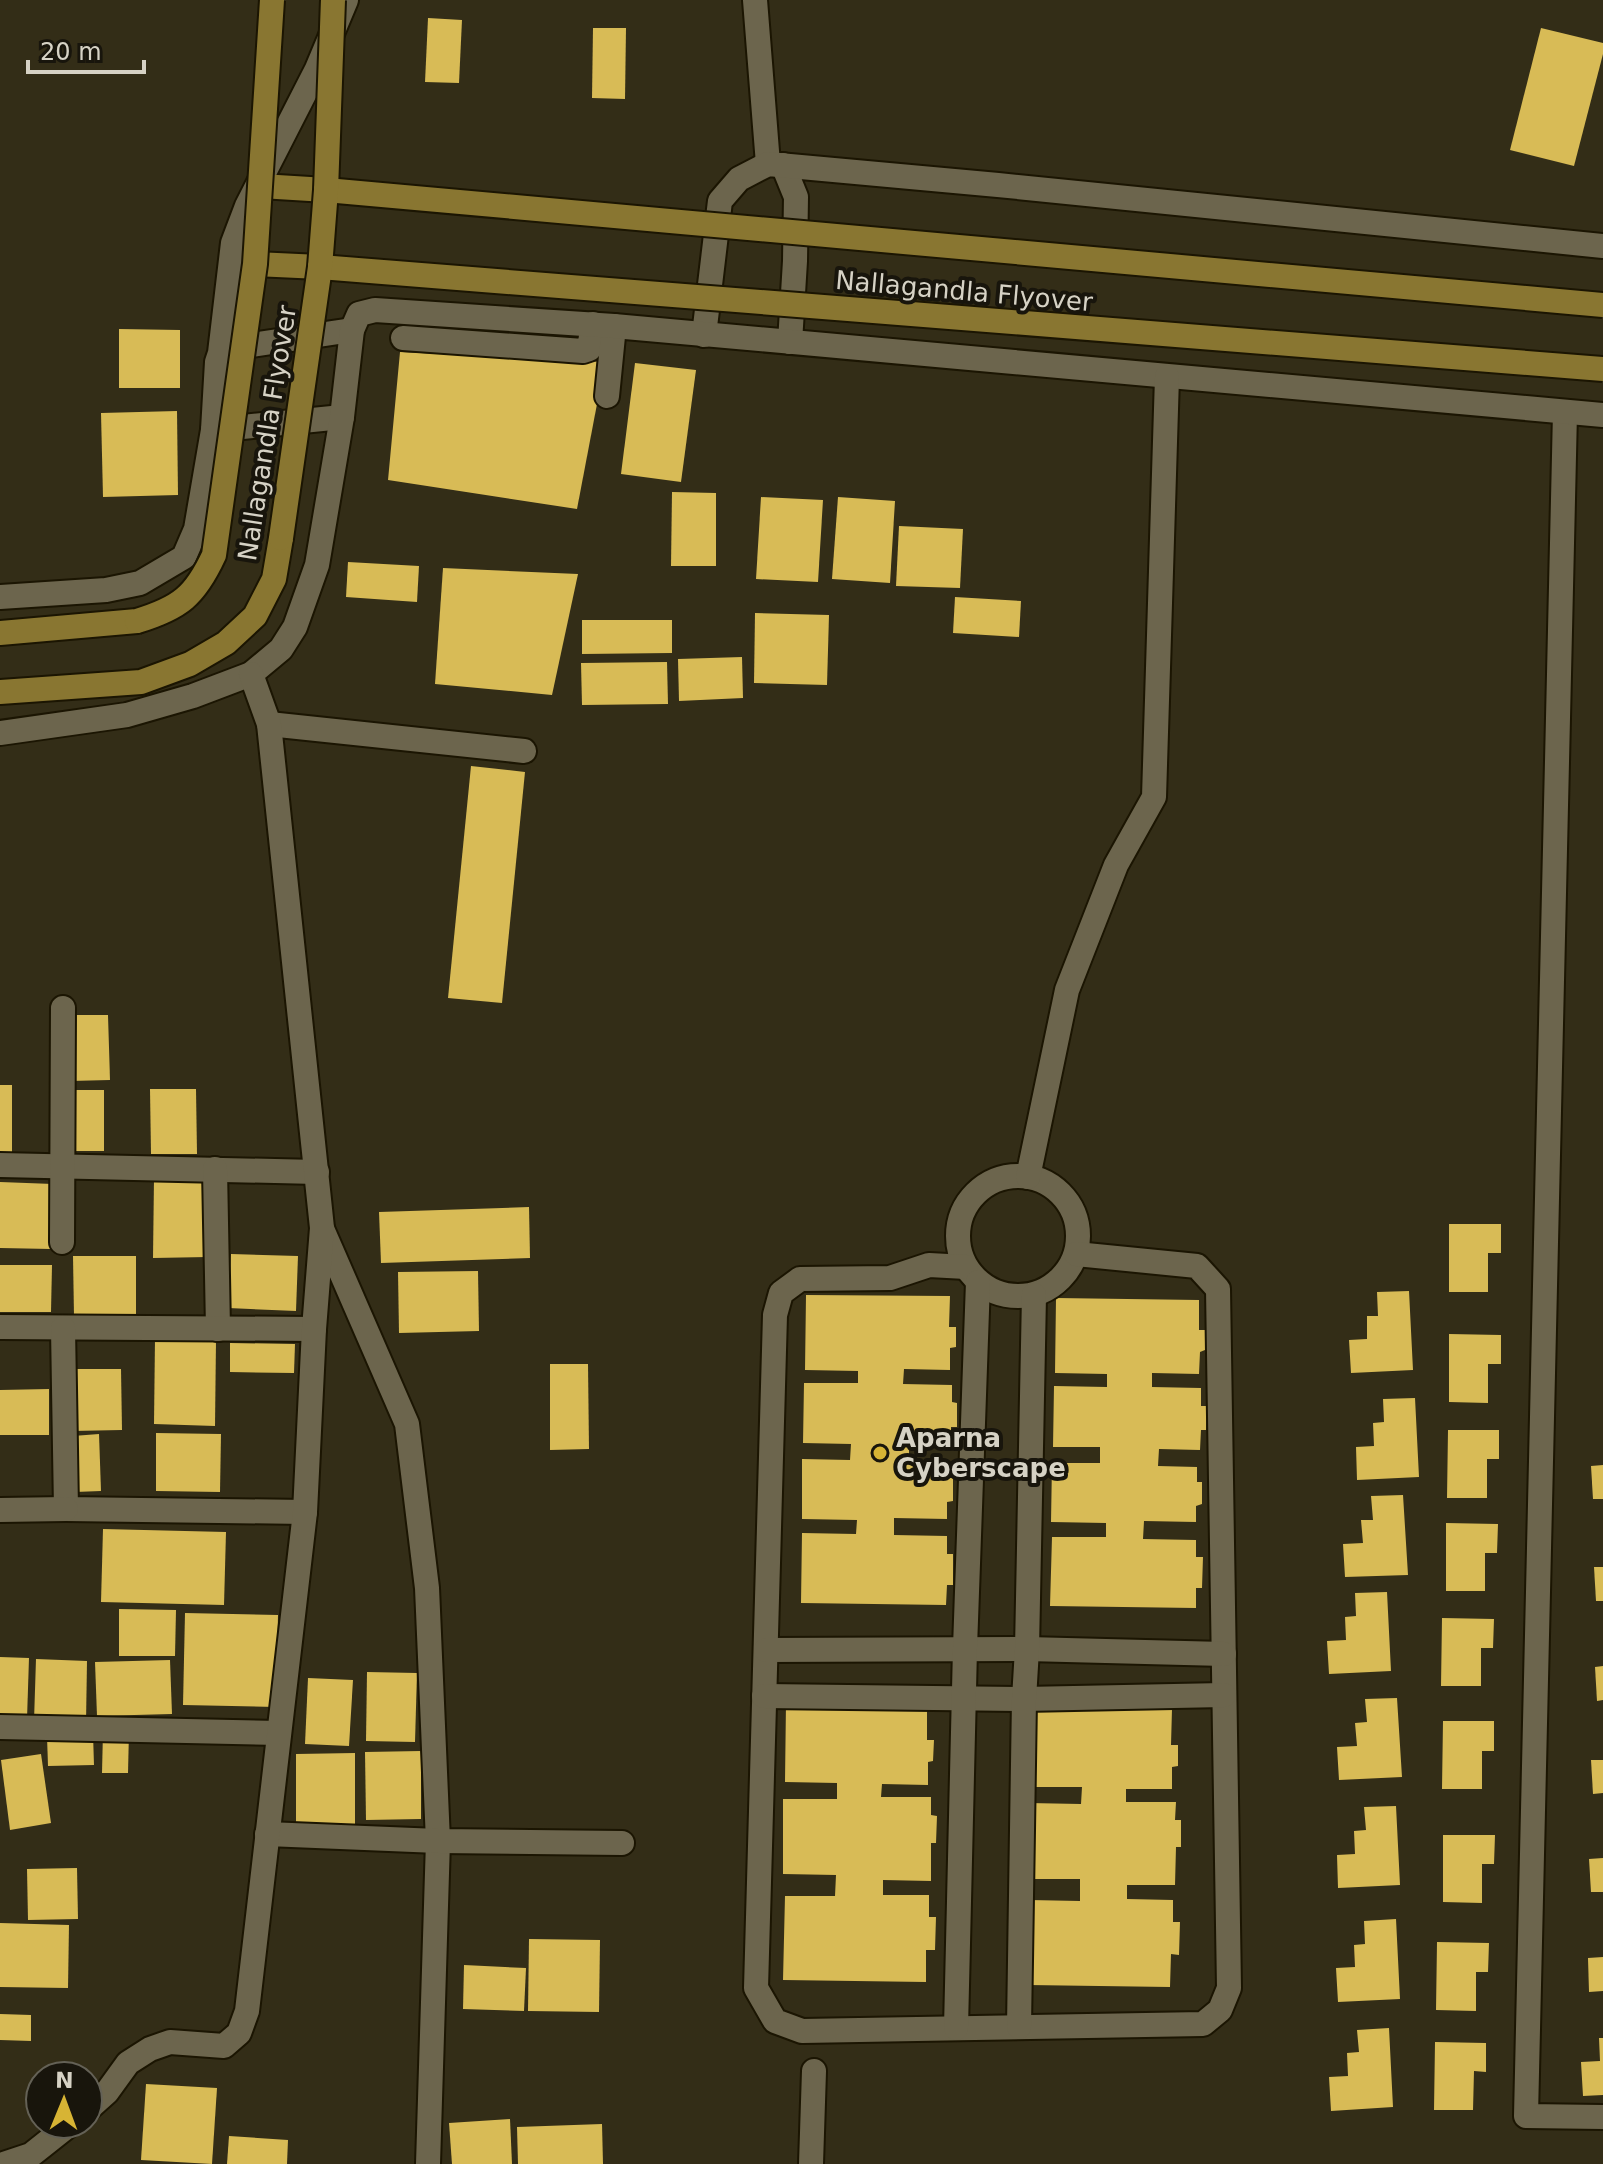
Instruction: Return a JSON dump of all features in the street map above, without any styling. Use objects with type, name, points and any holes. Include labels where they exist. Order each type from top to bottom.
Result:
[{"type":"main road","name":"Nallagandla Flyover","points":[[0,633],[137,621],[163,613],[185,599],[203,579],[214,555],[255,264],[272,0]]},
{"type":"main road","name":"Nallagandla Flyover","points":[[0,692],[141,682],[190,664],[226,643],[255,616],[274,579],[320,267],[333,0]]},
{"type":"main road","name":"Nallagandla Flyover","points":[[261,186],[1603,305]]},
{"type":"main road","name":"Nallagandla Flyover","points":[[255,264],[1603,369]]},
{"type":"street","points":[[0,597],[106,590],[140,583],[184,557],[196,529],[213,430],[217,362],[233,243],[247,206],[317,69],[346,0]]},
{"type":"street","points":[[755,0],[776,165],[796,197],[790,342]]},
{"type":"street","points":[[704,335],[720,201],[739,179],[776,165],[1603,246]]},
{"type":"street","points":[[0,733],[127,715],[193,696],[251,674],[281,649],[295,627],[317,565],[342,417],[352,330],[359,314],[375,310],[603,325],[1603,415]]},
{"type":"street","points":[[403,338],[583,351],[589,349],[603,325]]},
{"type":"street","points":[[603,325],[607,396]]},
{"type":"street","points":[[220,353],[225,349],[352,330]]},
{"type":"street","points":[[1028,1177],[1067,990],[1116,865],[1154,797],[1167,377]]},
{"type":"street","points":[[1565,412],[1526,2116],[1603,2117]]},
{"type":"street","points":[[213,430],[342,417]]},
{"type":"street","points":[[104,2095],[128,2063],[150,2049],[170,2042],[224,2046],[239,2033],[247,2011],[305,1512],[322,1228],[269,724],[251,674]]},
{"type":"street","points":[[269,724],[524,751]]},
{"type":"street","points":[[62,1242],[63,1008]]},
{"type":"street","points":[[0,1165],[317,1172]]},
{"type":"street","points":[[215,1169],[218,1329]]},
{"type":"street","points":[[956,2028],[972,1275],[959,1249],[958,1230],[963,1211],[974,1195],[989,1183],[1008,1177],[1028,1177],[1048,1184],[1064,1196],[1075,1214],[1079,1234],[1076,1254],[1067,1272],[1052,1287],[1034,1295],[1014,1297],[995,1293],[972,1275],[929,1265],[890,1278],[800,1279],[781,1293],[775,1315],[756,1988],[775,2021],[802,2031],[1203,2024],[1220,2010],[1229,1988],[1218,1289],[1197,1266],[1076,1254]]},
{"type":"street","points":[[322,1228],[407,1424],[427,1588],[438,1841],[428,2164]]},
{"type":"street","points":[[1019,2027],[1034,1295]]},
{"type":"street","points":[[0,1327],[314,1329]]},
{"type":"street","points":[[63,1328],[66,1509]]},
{"type":"street","points":[[0,1510],[305,1512]]},
{"type":"street","points":[[766,1650],[965,1648],[1224,1654]]},
{"type":"street","points":[[764,1696],[1024,1699],[1224,1695]]},
{"type":"street","points":[[0,1727],[279,1733]]},
{"type":"street","points":[[267,1834],[438,1841],[622,1843]]},
{"type":"street","points":[[811,2164],[814,2071]]},
{"type":"street","points":[[4,2164],[31,2155],[50,2140]]},
{"type":"building","points":[[428,18],[462,20],[459,83],[425,82]]},
{"type":"building","points":[[593,28],[626,28],[625,99],[592,98]]},
{"type":"building","points":[[1541,28],[1603,43],[1603,54],[1574,166],[1510,150]]},
{"type":"building","points":[[119,329],[180,330],[180,388],[119,388]]},
{"type":"building","points":[[400,352],[605,362],[577,509],[388,480]]},
{"type":"building","points":[[635,363],[696,370],[681,482],[621,474]]},
{"type":"building","points":[[177,411],[178,495],[103,497],[101,413]]},
{"type":"building","points":[[672,492],[716,493],[716,566],[671,566]]},
{"type":"building","points":[[761,497],[823,500],[818,582],[756,579]]},
{"type":"building","points":[[838,497],[895,501],[890,583],[832,579]]},
{"type":"building","points":[[899,526],[963,529],[960,588],[896,586]]},
{"type":"building","points":[[348,562],[419,566],[417,602],[346,597]]},
{"type":"building","points":[[443,568],[578,574],[552,695],[435,684]]},
{"type":"building","points":[[955,597],[1021,601],[1019,637],[953,633]]},
{"type":"building","points":[[755,613],[829,615],[827,685],[754,683]]},
{"type":"building","points":[[582,620],[672,620],[672,653],[582,654]]},
{"type":"building","points":[[742,657],[743,698],[679,701],[678,659]]},
{"type":"building","points":[[667,662],[668,704],[582,705],[581,663]]},
{"type":"building","points":[[471,766],[525,772],[502,1003],[448,998]]},
{"type":"building","points":[[68,1015],[108,1015],[110,1080],[70,1081]]},
{"type":"building","points":[[0,1085],[12,1085],[12,1156],[0,1156]]},
{"type":"building","points":[[150,1089],[196,1089],[197,1154],[151,1154]]},
{"type":"building","points":[[66,1090],[104,1090],[104,1151],[65,1151]]},
{"type":"building","points":[[154,1178],[208,1178],[208,1257],[153,1258]]},
{"type":"building","points":[[0,1182],[53,1184],[51,1249],[0,1248]]},
{"type":"building","points":[[529,1207],[530,1258],[381,1263],[379,1212]]},
{"type":"building","points":[[1449,1224],[1501,1224],[1501,1253],[1488,1253],[1488,1292],[1449,1292]]},
{"type":"building","points":[[231,1254],[298,1256],[296,1311],[228,1308]]},
{"type":"building","points":[[73,1256],[136,1256],[136,1316],[74,1316]]},
{"type":"building","points":[[0,1265],[52,1265],[51,1312],[0,1312]]},
{"type":"building","points":[[478,1271],[479,1331],[399,1333],[398,1272]]},
{"type":"building","points":[[1409,1291],[1413,1370],[1351,1373],[1349,1340],[1367,1339],[1367,1316],[1378,1316],[1377,1292]]},
{"type":"building","name":"Aparna Cyberscape","points":[[806,1295],[950,1296],[949,1327],[956,1327],[956,1347],[950,1348],[950,1370],[904,1369],[903,1384],[952,1385],[952,1402],[957,1403],[957,1427],[951,1427],[951,1447],[909,1446],[909,1463],[948,1463],[947,1478],[953,1478],[953,1501],[947,1502],[947,1519],[894,1518],[894,1535],[947,1536],[947,1554],[953,1554],[953,1585],[947,1585],[946,1605],[801,1603],[802,1533],[856,1534],[857,1520],[802,1519],[802,1459],[850,1460],[851,1444],[803,1443],[804,1383],[858,1383],[858,1371],[805,1370]]},
{"type":"building","name":"Aparna Cyberscape","points":[[1056,1298],[1199,1300],[1199,1330],[1206,1330],[1205,1350],[1200,1352],[1199,1374],[1152,1373],[1152,1387],[1201,1388],[1201,1406],[1207,1406],[1206,1430],[1201,1430],[1200,1450],[1159,1449],[1158,1466],[1197,1467],[1197,1482],[1202,1482],[1202,1504],[1196,1506],[1196,1522],[1144,1521],[1143,1539],[1196,1540],[1196,1557],[1203,1557],[1202,1588],[1196,1588],[1196,1608],[1050,1606],[1052,1537],[1106,1537],[1106,1523],[1051,1522],[1052,1463],[1100,1463],[1100,1447],[1053,1447],[1054,1386],[1107,1387],[1107,1374],[1055,1373]]},
{"type":"building","points":[[1449,1334],[1501,1335],[1501,1364],[1488,1364],[1488,1403],[1449,1402]]},
{"type":"building","points":[[155,1338],[216,1340],[215,1426],[154,1424]]},
{"type":"building","points":[[230,1343],[295,1344],[294,1373],[230,1372]]},
{"type":"building","points":[[550,1364],[588,1364],[589,1449],[550,1450]]},
{"type":"building","points":[[71,1369],[121,1369],[122,1430],[72,1431]]},
{"type":"building","points":[[49,1389],[49,1435],[0,1435],[0,1390]]},
{"type":"building","points":[[1415,1398],[1419,1477],[1357,1480],[1356,1447],[1374,1446],[1373,1423],[1384,1422],[1383,1399]]},
{"type":"building","points":[[1448,1430],[1499,1430],[1499,1459],[1487,1459],[1487,1498],[1447,1498]]},
{"type":"building","points":[[156,1433],[221,1434],[220,1492],[156,1491]]},
{"type":"building","points":[[99,1434],[101,1491],[75,1492],[73,1436]]},
{"type":"building","points":[[1603,1465],[1603,1499],[1593,1499],[1591,1466]]},
{"type":"building","points":[[1403,1495],[1408,1575],[1345,1577],[1343,1544],[1363,1543],[1361,1520],[1373,1520],[1371,1496]]},
{"type":"building","points":[[1446,1523],[1498,1524],[1497,1553],[1485,1553],[1485,1591],[1446,1591]]},
{"type":"building","points":[[103,1529],[226,1532],[224,1605],[101,1602]]},
{"type":"building","points":[[1594,1567],[1603,1567],[1603,1601],[1596,1601]]},
{"type":"building","points":[[1387,1592],[1391,1671],[1329,1674],[1327,1641],[1346,1640],[1345,1617],[1356,1616],[1355,1593]]},
{"type":"building","points":[[119,1609],[176,1610],[175,1656],[119,1656]]},
{"type":"building","points":[[185,1613],[278,1615],[276,1707],[183,1705]]},
{"type":"building","points":[[1442,1618],[1494,1619],[1493,1648],[1481,1648],[1481,1686],[1441,1686]]},
{"type":"building","points":[[0,1657],[29,1658],[27,1719],[0,1718]]},
{"type":"building","points":[[36,1659],[87,1661],[86,1723],[34,1721]]},
{"type":"building","points":[[170,1660],[172,1714],[97,1716],[95,1662]]},
{"type":"building","points":[[1603,1666],[1603,1700],[1597,1701],[1595,1667]]},
{"type":"building","points":[[367,1672],[417,1673],[415,1742],[366,1741]]},
{"type":"building","points":[[308,1678],[353,1680],[349,1746],[305,1744]]},
{"type":"building","points":[[1397,1698],[1402,1777],[1339,1780],[1337,1747],[1357,1746],[1355,1723],[1367,1722],[1365,1699]]},
{"type":"building","points":[[786,1702],[927,1704],[927,1740],[934,1740],[933,1761],[928,1762],[928,1785],[882,1784],[881,1797],[931,1797],[931,1815],[937,1816],[936,1843],[931,1843],[931,1881],[883,1880],[883,1895],[929,1895],[929,1917],[936,1917],[935,1950],[926,1950],[926,1982],[783,1980],[785,1896],[835,1896],[836,1875],[783,1874],[783,1799],[837,1799],[837,1783],[785,1782]]},
{"type":"building","points":[[1030,1707],[1172,1709],[1171,1745],[1178,1745],[1178,1766],[1172,1767],[1172,1789],[1126,1789],[1126,1802],[1176,1802],[1175,1820],[1181,1820],[1181,1847],[1176,1847],[1175,1885],[1127,1885],[1127,1899],[1173,1900],[1173,1922],[1180,1922],[1179,1955],[1171,1954],[1170,1987],[1028,1985],[1029,1900],[1080,1901],[1080,1879],[1027,1879],[1028,1803],[1081,1804],[1082,1787],[1029,1787]]},
{"type":"building","points":[[1443,1721],[1494,1721],[1494,1751],[1482,1751],[1482,1789],[1442,1789]]},
{"type":"building","points":[[103,1731],[129,1731],[128,1773],[102,1773]]},
{"type":"building","points":[[93,1734],[94,1765],[48,1766],[47,1736]]},
{"type":"building","points":[[421,1751],[421,1819],[366,1820],[365,1752]]},
{"type":"building","points":[[355,1753],[355,1825],[296,1826],[296,1754]]},
{"type":"building","points":[[41,1754],[51,1823],[10,1830],[1,1760]]},
{"type":"building","points":[[1591,1760],[1603,1760],[1603,1793],[1593,1794]]},
{"type":"building","points":[[1396,1806],[1400,1885],[1338,1888],[1337,1855],[1355,1854],[1354,1831],[1366,1830],[1364,1807]]},
{"type":"building","points":[[1443,1835],[1495,1835],[1494,1864],[1482,1864],[1482,1903],[1443,1902]]},
{"type":"building","points":[[1603,1858],[1603,1892],[1591,1892],[1589,1859]]},
{"type":"building","points":[[77,1868],[78,1919],[28,1920],[27,1869]]},
{"type":"building","points":[[1396,1919],[1400,1999],[1338,2002],[1336,1968],[1355,1967],[1354,1945],[1365,1944],[1364,1921]]},
{"type":"building","points":[[0,1923],[69,1925],[68,1988],[0,1987]]},
{"type":"building","points":[[529,1939],[600,1940],[599,2012],[528,2011]]},
{"type":"building","points":[[1437,1942],[1489,1943],[1488,1972],[1476,1972],[1476,2011],[1436,2010]]},
{"type":"building","points":[[1603,1957],[1603,1991],[1589,1992],[1588,1958]]},
{"type":"building","points":[[464,1965],[526,1968],[524,2011],[463,2009]]},
{"type":"building","points":[[0,2014],[31,2015],[31,2041],[0,2040]]},
{"type":"building","points":[[1389,2028],[1393,2107],[1331,2111],[1329,2077],[1348,2076],[1347,2053],[1359,2052],[1357,2030]]},
{"type":"building","points":[[1599,2038],[1603,2038],[1603,2095],[1583,2096],[1581,2062],[1600,2061]]},
{"type":"building","points":[[1435,2042],[1486,2043],[1486,2072],[1474,2071],[1473,2110],[1434,2110]]},
{"type":"building","points":[[146,2084],[217,2088],[212,2164],[141,2160]]},
{"type":"building","points":[[510,2119],[512,2164],[452,2164],[449,2123]]},
{"type":"building","points":[[602,2124],[603,2164],[518,2164],[517,2127]]},
{"type":"building","points":[[229,2136],[288,2140],[287,2164],[227,2164]]},
{"type":"place","name":"Aparna Cyberscape","points":[[880,1453]]}]
